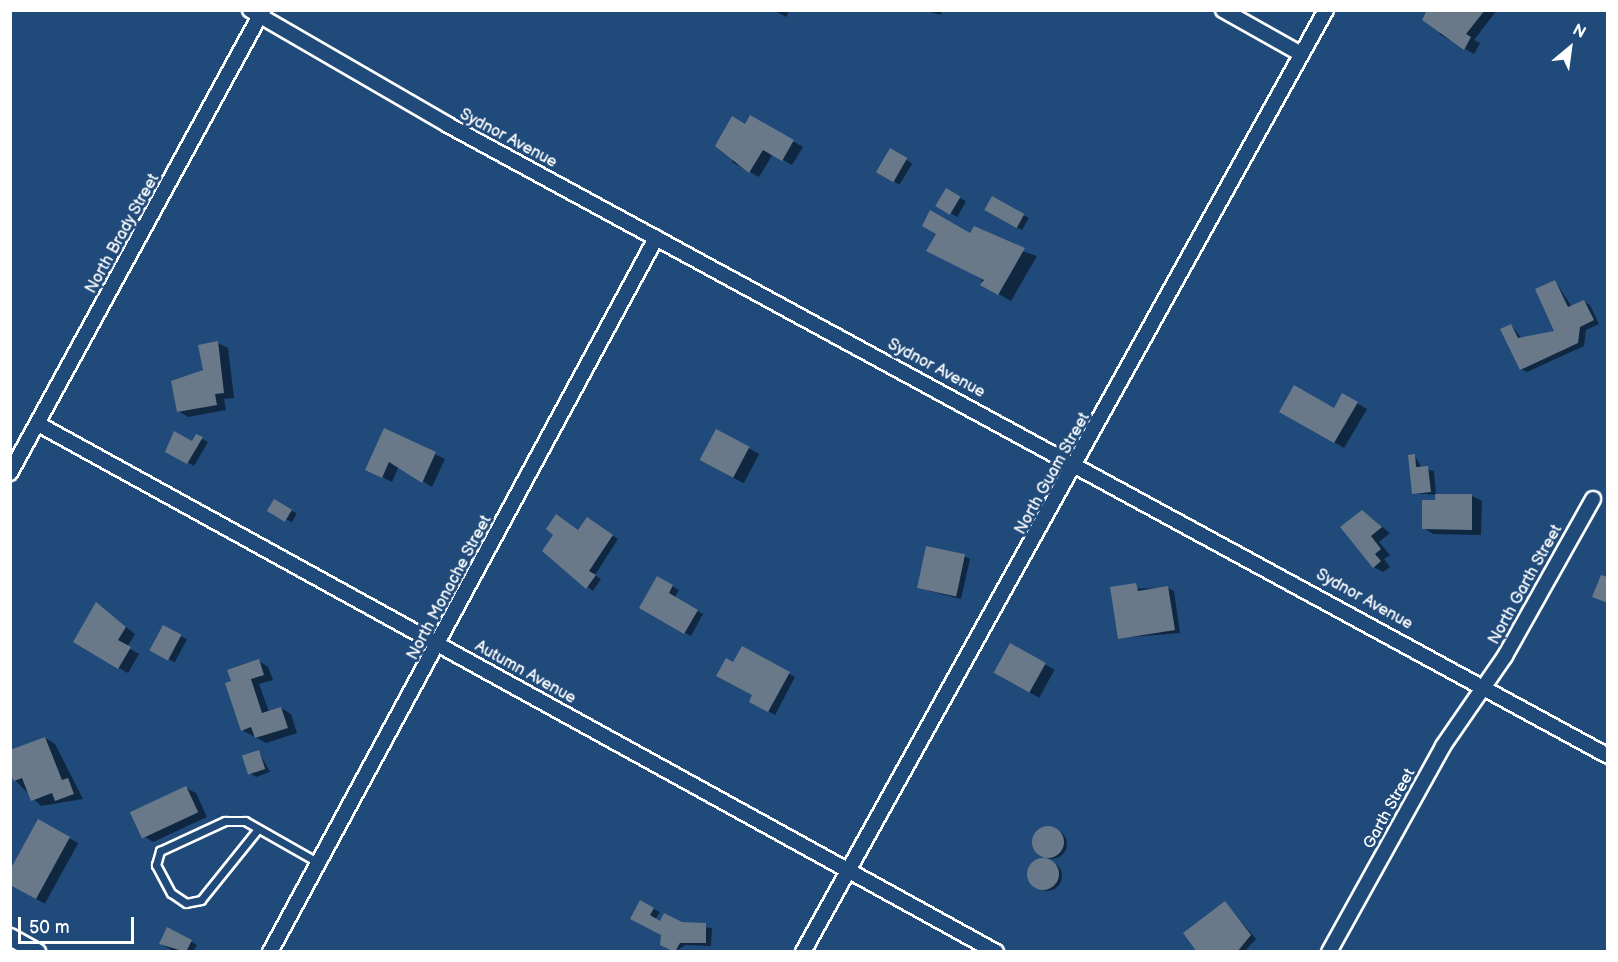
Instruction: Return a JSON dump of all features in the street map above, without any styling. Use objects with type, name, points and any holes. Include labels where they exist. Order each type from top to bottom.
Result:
[{"type":"street","points":[[1223,10],[1301,54]]},
{"type":"street","name":"North Guam Street","points":[[803,951],[1078,464],[1326,10]]},
{"type":"street","name":"Sydnor Avenue","points":[[258,12],[656,238],[1078,464],[1485,686],[1608,756]]},
{"type":"street","name":"North Brady Street","points":[[10,473],[258,12]]},
{"type":"street","name":"North Monache Street","points":[[270,951],[439,644],[656,238]]},
{"type":"street","name":"Autumn Avenue","points":[[38,424],[996,951]]},
{"type":"street","name":"North Garth Street","points":[[1485,686],[1593,499]]},
{"type":"street","name":"Garth Street","points":[[1329,951],[1443,746],[1485,686]]},
{"type":"street","points":[[10,937],[37,951]]},
{"type":"lane","points":[[258,829],[201,900],[186,903],[171,893],[156,865],[166,848],[225,821],[258,829],[319,863]]},
{"type":"building","points":[[1427,10],[1485,10],[1466,34],[1471,37],[1464,50],[1422,20]]},
{"type":"building","points":[[750,115],[794,140],[782,161],[763,150],[749,173],[715,146],[732,116],[745,124]]},
{"type":"building","points":[[890,148],[907,158],[893,182],[876,172]]},
{"type":"building","points":[[946,188],[961,197],[950,215],[935,206]]},
{"type":"building","points":[[992,196],[1024,214],[1017,228],[984,210]]},
{"type":"building","points":[[930,210],[970,233],[974,226],[1025,248],[998,295],[980,285],[984,280],[926,251],[936,234],[922,226]]},
{"type":"building","points":[[1555,280],[1568,307],[1584,300],[1594,320],[1580,327],[1578,343],[1520,370],[1500,329],[1511,324],[1518,338],[1554,331],[1535,289]]},
{"type":"building","points":[[218,341],[224,393],[215,394],[217,405],[177,412],[171,381],[203,370],[198,345]]},
{"type":"building","points":[[1294,385],[1334,408],[1342,393],[1358,402],[1334,443],[1279,412]]},
{"type":"building","points":[[384,428],[436,452],[422,483],[389,462],[382,478],[365,470]]},
{"type":"building","points":[[716,429],[750,447],[733,478],[700,460]]},
{"type":"building","points":[[174,431],[192,441],[196,434],[203,437],[187,464],[165,452]]},
{"type":"building","points":[[1415,454],[1416,467],[1428,466],[1431,492],[1412,494],[1408,455]]},
{"type":"building","points":[[1435,494],[1472,494],[1472,530],[1422,529],[1422,500],[1435,500]]},
{"type":"building","points":[[274,499],[292,510],[285,522],[267,511]]},
{"type":"building","points":[[1362,510],[1382,527],[1371,536],[1381,549],[1375,554],[1381,561],[1373,568],[1340,527]]},
{"type":"building","points":[[556,514],[578,530],[587,517],[613,535],[589,571],[596,575],[586,589],[542,551],[553,535],[546,529]]},
{"type":"building","points":[[926,546],[965,554],[956,596],[917,588]]},
{"type":"building","points":[[1601,575],[1608,577],[1608,603],[1592,597]]},
{"type":"building","points":[[657,576],[673,585],[669,593],[698,610],[684,634],[639,608]]},
{"type":"building","points":[[1136,583],[1138,591],[1168,586],[1175,630],[1118,639],[1110,587]]},
{"type":"building","points":[[96,602],[126,627],[118,640],[131,647],[118,669],[73,642]]},
{"type":"building","points":[[163,625],[182,635],[168,660],[149,651]]},
{"type":"building","points":[[1010,643],[1046,663],[1029,693],[994,673]]},
{"type":"building","points":[[742,646],[790,672],[768,712],[749,702],[752,695],[716,676],[726,658],[733,662]]},
{"type":"building","points":[[259,659],[264,675],[251,679],[262,713],[281,707],[288,728],[255,738],[251,727],[241,731],[225,683],[231,681],[227,670]]},
{"type":"building","points":[[45,737],[62,780],[68,778],[74,794],[55,801],[52,793],[31,801],[22,778],[14,781],[10,774],[10,750]]},
{"type":"building","points":[[259,750],[265,769],[248,775],[242,756]]},
{"type":"building","points":[[186,786],[198,812],[142,838],[130,812]]},
{"type":"building","points":[[38,819],[70,837],[36,899],[10,885],[10,870]]},
{"type":"building","points":[[1048,826],[1059,831],[1064,842],[1059,853],[1048,858],[1037,853],[1032,842],[1037,831]]},
{"type":"building","points":[[1043,858],[1054,863],[1059,874],[1054,885],[1043,890],[1032,885],[1027,874],[1032,863]]},
{"type":"building","points":[[640,900],[654,908],[650,915],[660,921],[664,913],[682,922],[706,923],[706,943],[680,943],[675,952],[660,945],[661,935],[630,919]]},
{"type":"building","points":[[1225,901],[1251,935],[1237,952],[1197,952],[1183,933]]},
{"type":"building","points":[[167,927],[192,940],[186,952],[159,944]]}]
